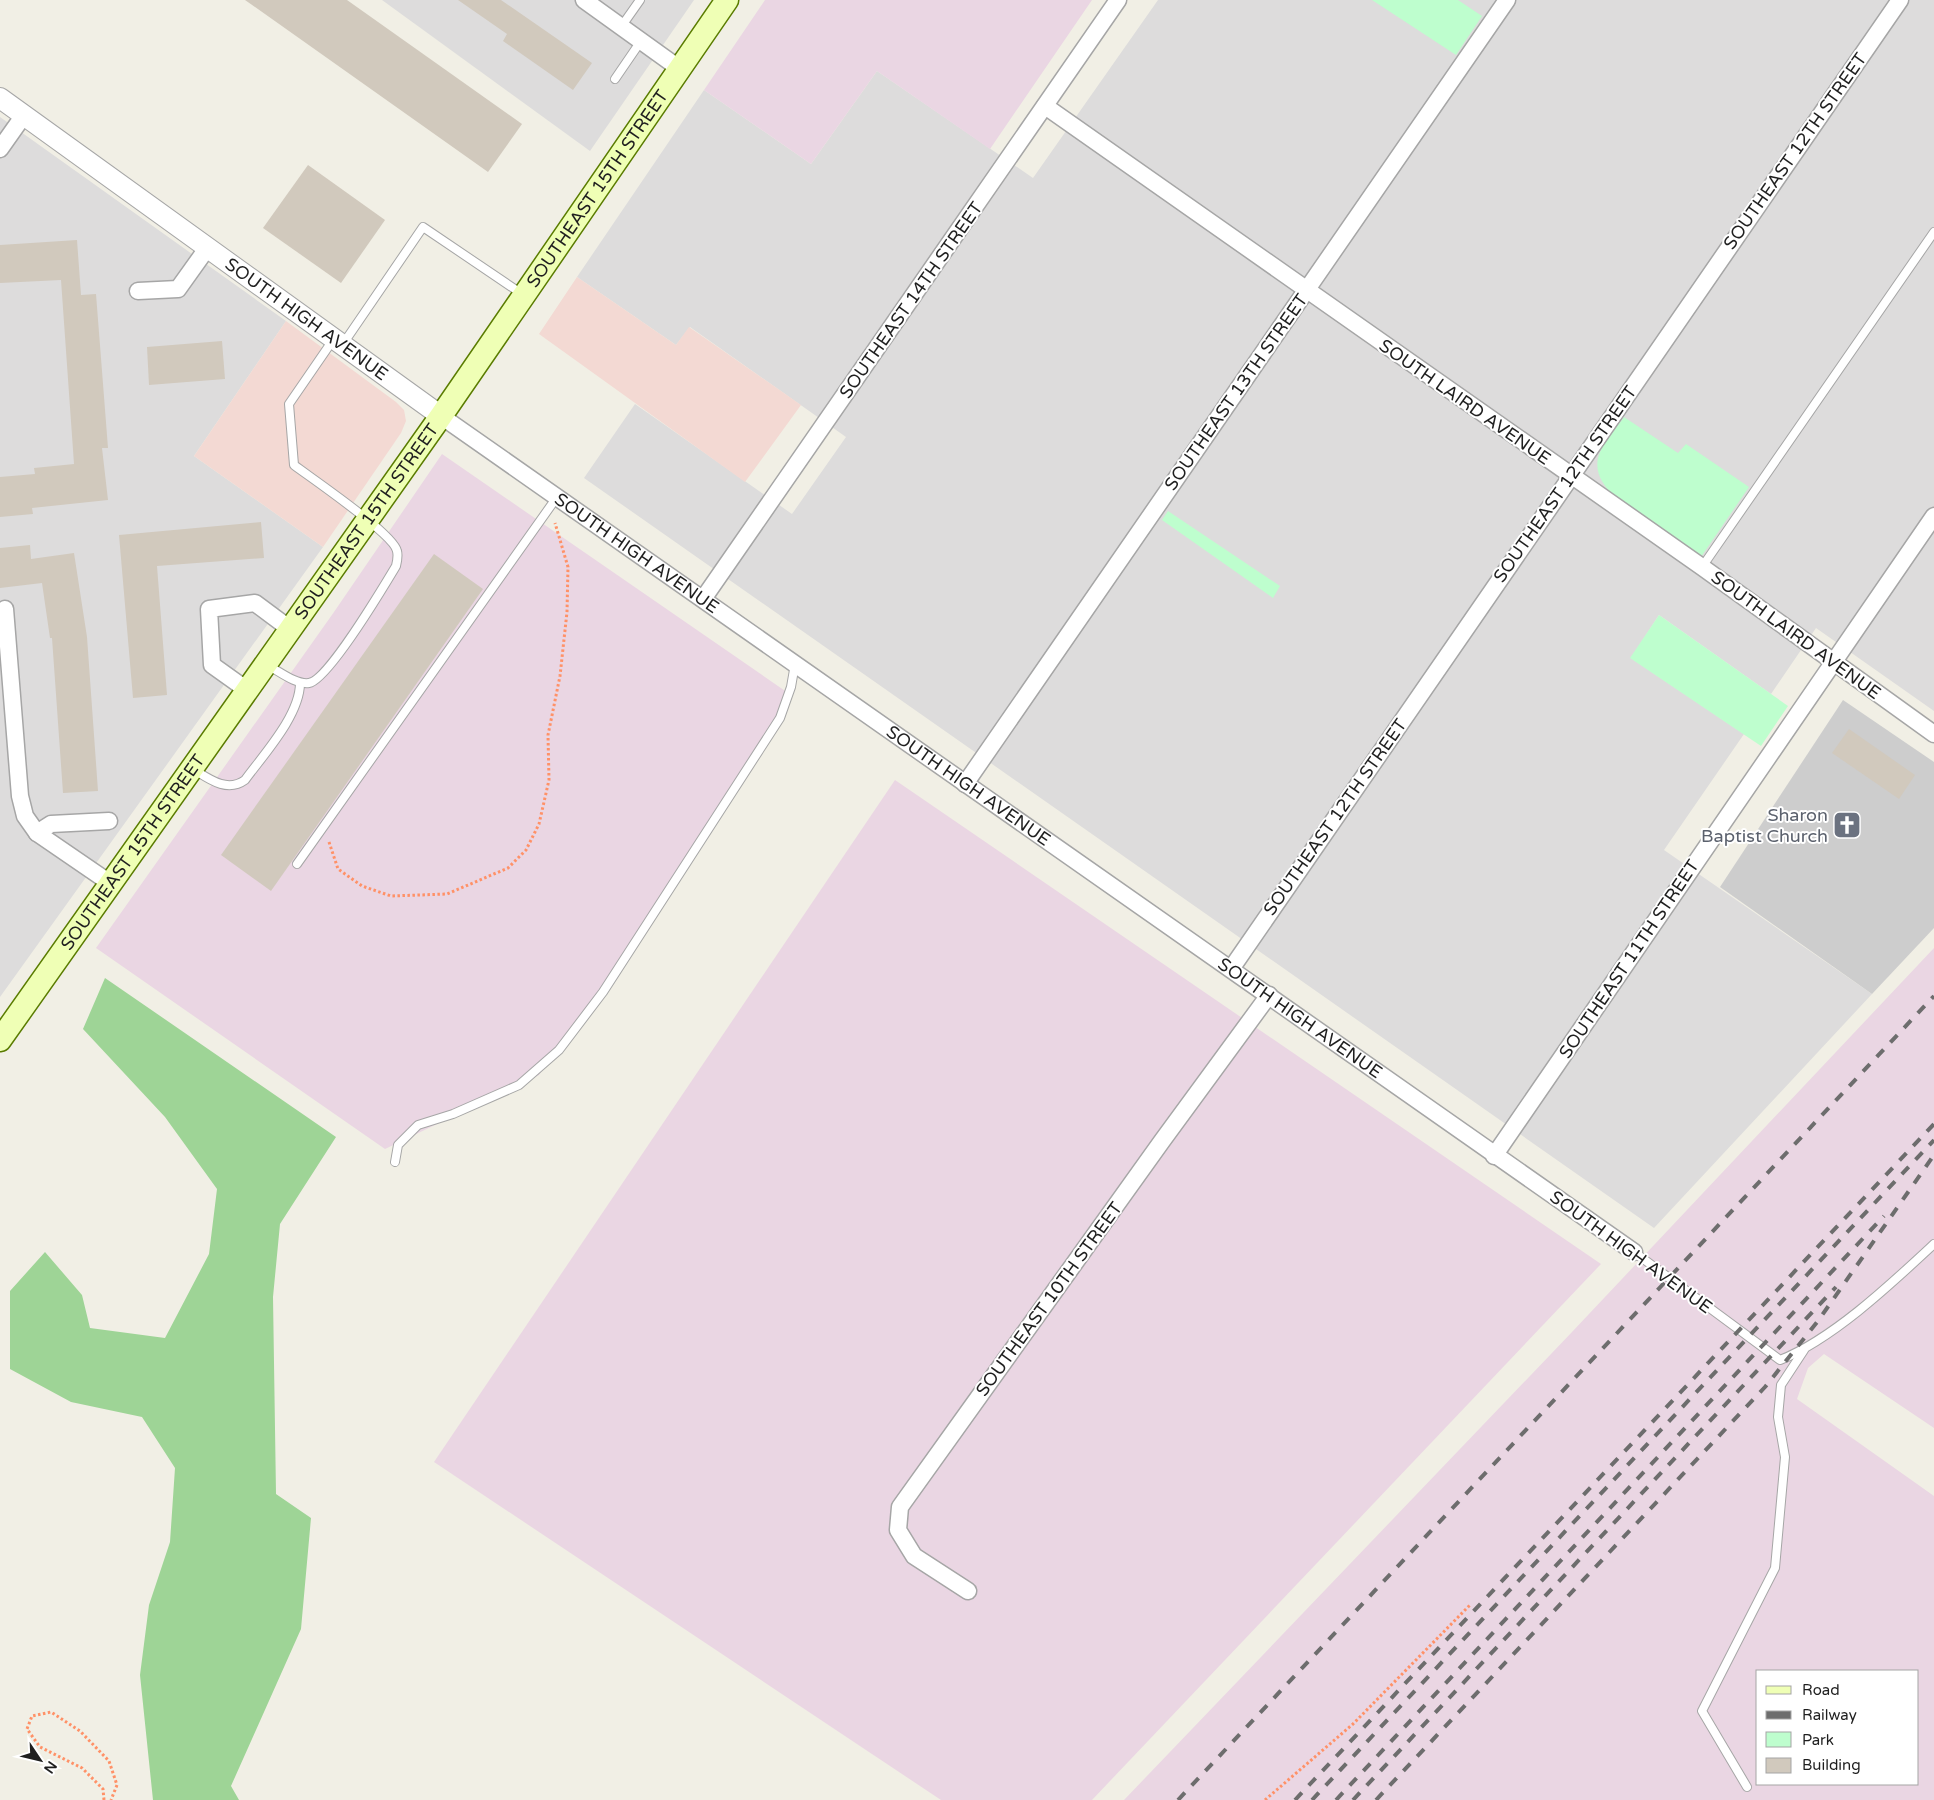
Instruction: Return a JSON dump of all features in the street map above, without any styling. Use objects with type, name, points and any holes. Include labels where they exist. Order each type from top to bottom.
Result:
[{"type":"main road","name":"SOUTHEAST 15TH STREET","points":[[0,1040],[441,416],[727,0]]},
{"type":"street","points":[[584,0],[680,69]]},
{"type":"street","name":"SOUTHEAST 14TH STREET","points":[[703,599],[1118,0]]},
{"type":"street","name":"SOUTHEAST 13TH STREET","points":[[965,784],[1507,0]]},
{"type":"street","name":"SOUTHEAST 12TH STREET","points":[[1231,968],[1900,0]]},
{"type":"street","name":"SOUTH HIGH AVENUE","points":[[0,98],[441,416],[552,503],[703,599],[965,784],[1231,968],[1494,1156],[1634,1252]]},
{"type":"street","name":"SOUTH LAIRD AVENUE","points":[[1045,106],[1702,567],[1934,734]]},
{"type":"street","points":[[0,148],[24,115]]},
{"type":"street","points":[[138,292],[178,289],[208,247]]},
{"type":"street","name":"SOUTHEAST 11TH STREET","points":[[1494,1156],[1934,516]]},
{"type":"street","points":[[247,690],[212,664],[209,609],[255,603],[290,629]]},
{"type":"street","points":[[5,609],[20,796],[25,816],[37,833],[110,884]]},
{"type":"street","points":[[37,833],[51,824],[109,821]]},
{"type":"street","name":"SOUTHEAST 10TH STREET","points":[[968,1591],[914,1556],[898,1530],[900,1507],[1269,995]]},
{"type":"lane","points":[[621,27],[640,0]]},
{"type":"lane","points":[[615,79],[641,41]]},
{"type":"lane","points":[[265,664],[300,682],[310,683],[319,679],[341,650],[396,566],[398,550],[393,542],[367,520],[294,465],[290,404],[423,227],[523,295]]},
{"type":"lane","points":[[1702,567],[1934,232]]},
{"type":"lane","points":[[297,864],[552,503]]},
{"type":"lane","points":[[395,1162],[398,1145],[418,1125],[453,1114],[519,1085],[559,1050],[603,992],[780,718],[791,687],[795,664]]},
{"type":"lane","points":[[192,768],[209,779],[227,787],[237,786],[245,780],[293,712],[300,695],[300,682]]},
{"type":"lane","name":"SOUTH HIGH AVENUE","points":[[1634,1252],[1780,1360],[1804,1350],[1888,1287],[1934,1244]]},
{"type":"lane","points":[[1746,1786],[1702,1712],[1775,1568],[1785,1457],[1778,1417],[1781,1384],[1804,1350]]},
{"type":"path","points":[[328,840],[338,869],[362,886],[391,896],[446,894],[508,868],[526,850],[539,824],[549,780],[548,734],[560,676],[567,612],[568,567],[552,503]]},
{"type":"path","points":[[1265,1800],[1353,1724],[1470,1605]]},
{"type":"path","points":[[104,1800],[103,1788],[82,1768],[40,1748],[27,1729],[32,1716],[51,1712],[80,1731],[109,1761],[117,1785],[111,1800]]},
{"type":"shaded area","points":[[382,0],[694,0],[590,151]]},
{"type":"shaded area","points":[[765,0],[1092,0],[990,149],[877,71],[811,164],[704,90]]},
{"type":"shaded area","points":[[1158,0],[1934,0],[1934,711],[1816,628],[1771,694],[1659,615],[1631,658],[1744,734],[1664,850],[1872,994],[1654,1228],[584,478],[635,404],[792,514],[846,437],[690,327],[676,345],[577,277],[704,90],[811,164],[877,71],[1033,178]]},
{"type":"shaded area","points":[[0,117],[286,321],[194,456],[323,547],[0,997]]},
{"type":"shaded area","points":[[577,277],[676,345],[689,327],[801,405],[745,482],[539,334]]},
{"type":"shaded area","points":[[286,321],[396,402],[404,410],[406,421],[401,433],[323,547],[194,456]]},
{"type":"shaded area","points":[[442,454],[791,695],[641,931],[539,1075],[385,1149],[96,948],[334,612]]},
{"type":"shaded area","name":"Sharon Baptist Church","points":[[1843,700],[1934,762],[1934,928],[1872,994],[1720,887]]},
{"type":"shaded area","points":[[895,780],[1601,1264],[1092,1800],[941,1800],[434,1462]]},
{"type":"shaded area","points":[[1934,948],[1934,1428],[1824,1354],[1808,1368],[1797,1399],[1934,1496],[1934,1800],[1124,1800],[1572,1332]]},
{"type":"green space","points":[[1372,0],[1458,0],[1482,16],[1456,55]]},
{"type":"green space","points":[[1624,417],[1678,453],[1686,444],[1749,487],[1701,557],[1609,491],[1601,480],[1598,470],[1600,452],[1604,443]]},
{"type":"green space","points":[[1168,511],[1280,586],[1273,598],[1162,520]]},
{"type":"green space","points":[[1659,615],[1788,706],[1761,746],[1630,658]]},
{"type":"green space","points":[[105,978],[336,1137],[280,1224],[273,1297],[276,1494],[311,1518],[301,1629],[231,1786],[239,1800],[153,1800],[140,1675],[149,1605],[170,1542],[175,1468],[142,1417],[71,1402],[10,1369],[10,1291],[45,1252],[82,1295],[90,1328],[165,1338],[209,1254],[217,1189],[165,1117],[83,1029]]},
{"type":"building","points":[[245,0],[347,0],[522,124],[488,172]]},
{"type":"building","points":[[458,0],[501,0],[592,63],[573,90],[503,41],[507,34]]},
{"type":"building","points":[[308,165],[385,220],[341,283],[263,228]]},
{"type":"building","points":[[77,240],[81,295],[96,294],[108,448],[102,448],[108,500],[32,508],[33,514],[0,517],[0,477],[35,474],[34,468],[74,464],[61,280],[0,283],[0,245]]},
{"type":"building","points":[[222,341],[225,379],[149,385],[147,347]]},
{"type":"building","points":[[261,522],[264,558],[157,566],[167,695],[133,698],[119,535]]},
{"type":"building","points":[[30,545],[31,559],[74,553],[87,637],[98,791],[63,793],[52,638],[50,638],[42,583],[0,588],[0,548]]},
{"type":"building","points":[[434,554],[483,589],[271,891],[221,855]]},
{"type":"building","points":[[1849,729],[1915,775],[1899,799],[1832,753]]},
{"type":"railway","points":[[1178,1800],[1934,996]]},
{"type":"railway","points":[[1295,1800],[1934,1124]]},
{"type":"railway","points":[[1312,1800],[1934,1140]]},
{"type":"railway","points":[[1376,1800],[1765,1387],[1818,1321],[1934,1155]]},
{"type":"railway","points":[[1336,1800],[1884,1216]]},
{"type":"railway","points":[[1353,1800],[1836,1287]]},
{"type":"place","name":"Sharon Baptist Church","points":[[1847,825]]}]
